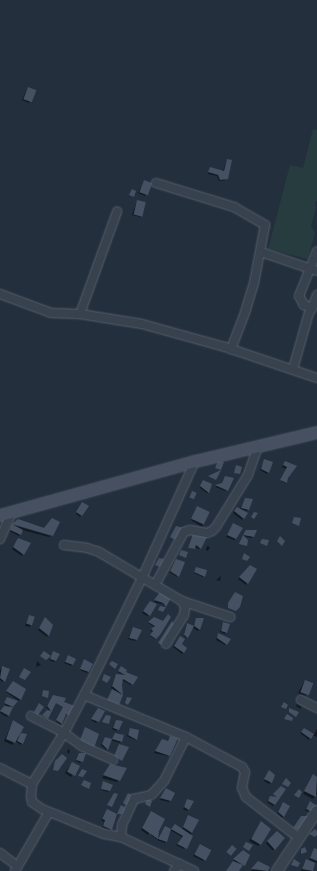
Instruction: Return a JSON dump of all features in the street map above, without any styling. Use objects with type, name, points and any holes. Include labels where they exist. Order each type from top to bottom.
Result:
[{"type":"main road","points":[[0,515],[195,461],[317,432]]},
{"type":"street","points":[[156,183],[234,207],[265,225],[261,252],[246,310],[231,349]]},
{"type":"street","points":[[80,314],[117,212]]},
{"type":"street","points":[[317,251],[313,270],[300,296],[304,305],[317,317]]},
{"type":"street","points":[[261,252],[313,270]]},
{"type":"street","points":[[0,294],[51,313],[80,314],[142,324],[231,349],[317,378]]},
{"type":"street","points":[[293,369],[310,310],[317,295]]},
{"type":"street","points":[[155,584],[184,532],[190,530],[206,533],[212,531],[248,475],[258,446]]},
{"type":"street","points":[[194,871],[177,867],[120,837],[104,834],[49,812],[32,802],[32,784],[64,733],[84,694],[142,578],[195,461]]},
{"type":"street","points":[[0,539],[12,512]]},
{"type":"street","points":[[64,545],[87,548],[98,552],[182,601],[230,617]]},
{"type":"street","points":[[166,644],[184,615],[185,607],[182,601]]},
{"type":"street","points":[[84,694],[186,737],[242,767],[245,772],[242,788],[246,797],[299,838]]},
{"type":"street","points":[[301,700],[317,708]]},
{"type":"street","points":[[31,716],[64,733],[82,746],[113,760]]},
{"type":"street","points":[[120,837],[122,825],[134,799],[147,797],[164,781],[186,737]]},
{"type":"street","points":[[0,768],[32,784]]},
{"type":"street","points":[[280,870],[317,811]]},
{"type":"street","points":[[0,853],[16,869],[49,812]]},
{"type":"green space","points":[[313,129],[317,130],[317,201],[315,202],[316,208],[311,226],[315,233],[308,259],[268,249],[290,165],[303,168]]},
{"type":"building","points":[[28,87],[36,90],[32,102],[23,99]]},
{"type":"building","points":[[227,159],[232,160],[228,179],[220,180],[218,175],[208,172],[210,167],[224,171]]},
{"type":"building","points":[[144,180],[152,183],[148,195],[139,192]]},
{"type":"building","points":[[132,189],[136,191],[134,197],[129,195]]},
{"type":"building","points":[[137,200],[146,202],[142,217],[134,215]]},
{"type":"building","points":[[264,459],[273,462],[269,473],[261,469]]},
{"type":"building","points":[[218,461],[224,462],[221,470],[215,468]]},
{"type":"building","points":[[285,461],[297,466],[288,478],[287,483],[280,480],[287,467],[283,465]]},
{"type":"building","points":[[236,465],[242,467],[240,474],[234,473]]},
{"type":"building","points":[[221,470],[216,480],[208,476]]},
{"type":"building","points":[[225,476],[234,478],[228,491],[215,485],[222,483]]},
{"type":"building","points":[[203,480],[212,484],[209,493],[200,486]]},
{"type":"building","points":[[192,491],[197,493],[194,499],[189,497]]},
{"type":"building","points":[[245,498],[253,499],[249,510],[241,508]]},
{"type":"building","points":[[82,502],[89,506],[82,516],[76,512]]},
{"type":"building","points":[[197,506],[210,512],[204,525],[191,519]]},
{"type":"building","points":[[237,507],[248,513],[244,519],[234,511]]},
{"type":"building","points":[[254,512],[258,513],[254,519],[251,517]]},
{"type":"building","points":[[294,517],[301,518],[299,526],[292,523]]},
{"type":"building","points":[[52,518],[60,522],[53,536],[12,524],[18,519],[44,528]]},
{"type":"building","points":[[233,523],[243,528],[236,539],[227,535]]},
{"type":"building","points":[[12,524],[23,530],[21,535],[10,530]]},
{"type":"building","points":[[176,526],[184,528],[175,540],[170,537]]},
{"type":"building","points":[[246,530],[257,530],[254,537],[243,535]]},
{"type":"building","points":[[193,533],[207,537],[201,549],[196,545],[195,549],[188,548]]},
{"type":"building","points":[[243,535],[248,540],[247,546],[239,544]]},
{"type":"building","points":[[280,536],[285,541],[282,546],[277,541]]},
{"type":"building","points":[[18,538],[31,543],[24,555],[13,547]]},
{"type":"building","points":[[262,539],[269,540],[267,546],[260,543]]},
{"type":"building","points":[[181,550],[188,552],[186,558],[179,555]]},
{"type":"building","points":[[244,553],[250,557],[247,561],[242,559]]},
{"type":"building","points":[[159,558],[164,559],[160,567],[155,565]]},
{"type":"building","points":[[176,559],[185,562],[179,577],[170,571]]},
{"type":"building","points":[[250,565],[257,569],[248,584],[239,577]]},
{"type":"building","points":[[196,567],[207,570],[205,577],[194,572]]},
{"type":"building","points":[[160,592],[171,598],[166,607],[163,603],[154,600]]},
{"type":"building","points":[[235,592],[243,596],[240,607],[236,611],[228,608],[228,603]]},
{"type":"building","points":[[150,601],[157,604],[150,616],[143,611]]},
{"type":"building","points":[[160,606],[166,607],[163,612],[158,610]]},
{"type":"building","points":[[168,614],[171,617],[156,639],[150,635],[153,631],[151,629],[155,626],[148,622],[154,617],[163,621]]},
{"type":"building","points":[[29,615],[35,617],[32,625],[26,624]]},
{"type":"building","points":[[45,617],[53,625],[49,636],[39,628]]},
{"type":"building","points":[[196,618],[204,618],[200,630],[194,626]]},
{"type":"building","points":[[172,621],[175,626],[162,645],[158,643]]},
{"type":"building","points":[[223,622],[230,624],[227,633],[221,631]]},
{"type":"building","points":[[187,623],[194,626],[188,638],[184,635]]},
{"type":"building","points":[[133,627],[142,630],[137,640],[129,638]]},
{"type":"building","points":[[218,633],[231,639],[227,645],[217,638]]},
{"type":"building","points":[[180,636],[185,639],[182,644],[187,648],[184,653],[174,646]]},
{"type":"building","points":[[44,651],[51,656],[46,660],[40,656]]},
{"type":"building","points":[[53,651],[60,654],[56,661],[50,659]]},
{"type":"building","points":[[68,655],[76,659],[73,665],[65,662]]},
{"type":"building","points":[[84,659],[93,664],[89,672],[80,669]]},
{"type":"building","points":[[112,661],[118,664],[115,669],[109,664]]},
{"type":"building","points":[[2,666],[10,669],[5,682],[0,678]]},
{"type":"building","points":[[121,666],[127,670],[126,672],[138,677],[133,685],[123,679],[123,695],[112,686],[116,674],[125,675],[118,671]]},
{"type":"building","points":[[24,668],[31,672],[25,680],[19,677]]},
{"type":"building","points":[[104,674],[111,677],[107,683],[102,680]]},
{"type":"building","points":[[305,680],[313,683],[309,695],[300,692]]},
{"type":"building","points":[[13,681],[26,689],[21,700],[6,691]]},
{"type":"building","points":[[112,689],[123,695],[119,705],[107,700]]},
{"type":"building","points":[[43,690],[49,691],[48,698],[42,696]]},
{"type":"building","points":[[53,695],[66,698],[64,702],[75,706],[69,716],[66,714],[62,724],[56,720],[63,707],[56,703],[48,719],[42,715],[47,710],[51,711],[47,706]]},
{"type":"building","points":[[7,697],[18,701],[13,707],[4,703]]},
{"type":"building","points":[[127,697],[132,698],[128,705],[125,703]]},
{"type":"building","points":[[284,702],[288,705],[286,709],[281,707]]},
{"type":"building","points":[[39,703],[44,707],[38,715],[34,712]]},
{"type":"building","points":[[4,706],[13,707],[9,716],[0,711]]},
{"type":"building","points":[[98,708],[105,711],[99,722],[91,719]]},
{"type":"building","points":[[289,708],[299,712],[296,717],[289,712]]},
{"type":"building","points":[[287,714],[293,718],[292,721],[284,719]]},
{"type":"building","points":[[106,715],[111,716],[109,724],[102,722]]},
{"type":"building","points":[[13,720],[24,727],[15,743],[6,739]]},
{"type":"building","points":[[116,720],[123,721],[119,730],[113,728]]},
{"type":"building","points":[[85,727],[99,734],[94,748],[80,740]]},
{"type":"building","points":[[130,728],[139,730],[137,740],[128,735]]},
{"type":"building","points":[[304,728],[314,734],[311,739],[301,732]]},
{"type":"building","points":[[21,733],[27,734],[23,744],[17,741]]},
{"type":"building","points":[[115,733],[124,735],[122,742],[112,739]]},
{"type":"building","points":[[170,736],[178,738],[170,756],[155,751],[162,739],[168,741]]},
{"type":"building","points":[[105,737],[112,739],[108,750],[102,744]]},
{"type":"building","points":[[119,744],[129,747],[122,761],[114,756]]},
{"type":"building","points":[[79,753],[86,753],[83,762],[76,760]]},
{"type":"building","points":[[62,754],[67,758],[58,771],[53,770],[55,761]]},
{"type":"building","points":[[72,762],[80,766],[75,776],[67,772]]},
{"type":"building","points":[[110,764],[127,768],[120,781],[103,775]]},
{"type":"building","points":[[82,769],[87,771],[83,777],[78,776]]},
{"type":"building","points":[[269,770],[275,775],[272,783],[264,779]]},
{"type":"building","points":[[313,774],[317,777],[316,797],[304,791]]},
{"type":"building","points":[[286,778],[291,783],[288,787],[282,784]]},
{"type":"building","points":[[84,780],[91,783],[89,789],[81,785]]},
{"type":"building","points":[[103,781],[113,785],[110,791],[101,789]]},
{"type":"building","points":[[281,786],[286,789],[275,805],[268,801],[270,796],[277,797],[273,794]]},
{"type":"building","points":[[166,788],[175,793],[171,801],[160,798]]},
{"type":"building","points":[[299,789],[302,792],[299,798],[294,795]]},
{"type":"building","points":[[114,793],[118,794],[112,807],[107,805]]},
{"type":"building","points":[[128,793],[132,795],[127,806],[123,803]]},
{"type":"building","points":[[147,797],[152,801],[150,807],[145,804]]},
{"type":"building","points":[[187,799],[194,801],[189,810],[184,807]]},
{"type":"building","points":[[310,801],[317,806],[312,812],[306,809]]},
{"type":"building","points":[[283,802],[290,806],[284,817],[278,812]]},
{"type":"building","points":[[121,805],[126,808],[123,814],[117,814]]},
{"type":"building","points":[[107,809],[117,814],[112,830],[103,826],[105,820],[102,819]]},
{"type":"building","points":[[151,811],[165,819],[159,831],[158,839],[142,828]]},
{"type":"building","points":[[188,815],[199,820],[192,833],[183,827]]},
{"type":"building","points":[[301,816],[309,816],[300,830],[293,828]]},
{"type":"building","points":[[261,821],[271,829],[261,845],[251,839]]},
{"type":"building","points":[[175,824],[193,836],[187,849],[177,844],[183,836],[171,829]]},
{"type":"building","points":[[165,826],[171,829],[167,842],[158,839]]},
{"type":"building","points":[[315,829],[317,831],[317,835],[315,837],[309,834]]},
{"type":"building","points":[[277,831],[285,838],[275,850],[267,841]]},
{"type":"building","points":[[246,842],[253,845],[249,851],[243,847]]},
{"type":"building","points":[[200,844],[211,850],[206,861],[194,854]]},
{"type":"building","points":[[232,845],[237,849],[231,856],[226,852]]},
{"type":"building","points":[[305,847],[307,852],[301,854],[301,849]]},
{"type":"building","points":[[314,848],[317,849],[317,861],[310,858]]},
{"type":"building","points":[[243,850],[250,855],[245,866],[233,859]]},
{"type":"building","points":[[294,859],[300,863],[298,867],[291,865]]},
{"type":"building","points":[[306,859],[315,863],[313,871],[302,869]]},
{"type":"building","points":[[233,861],[243,865],[239,871],[226,871]]},
{"type":"building","points":[[258,861],[270,867],[268,871],[251,869]]}]
